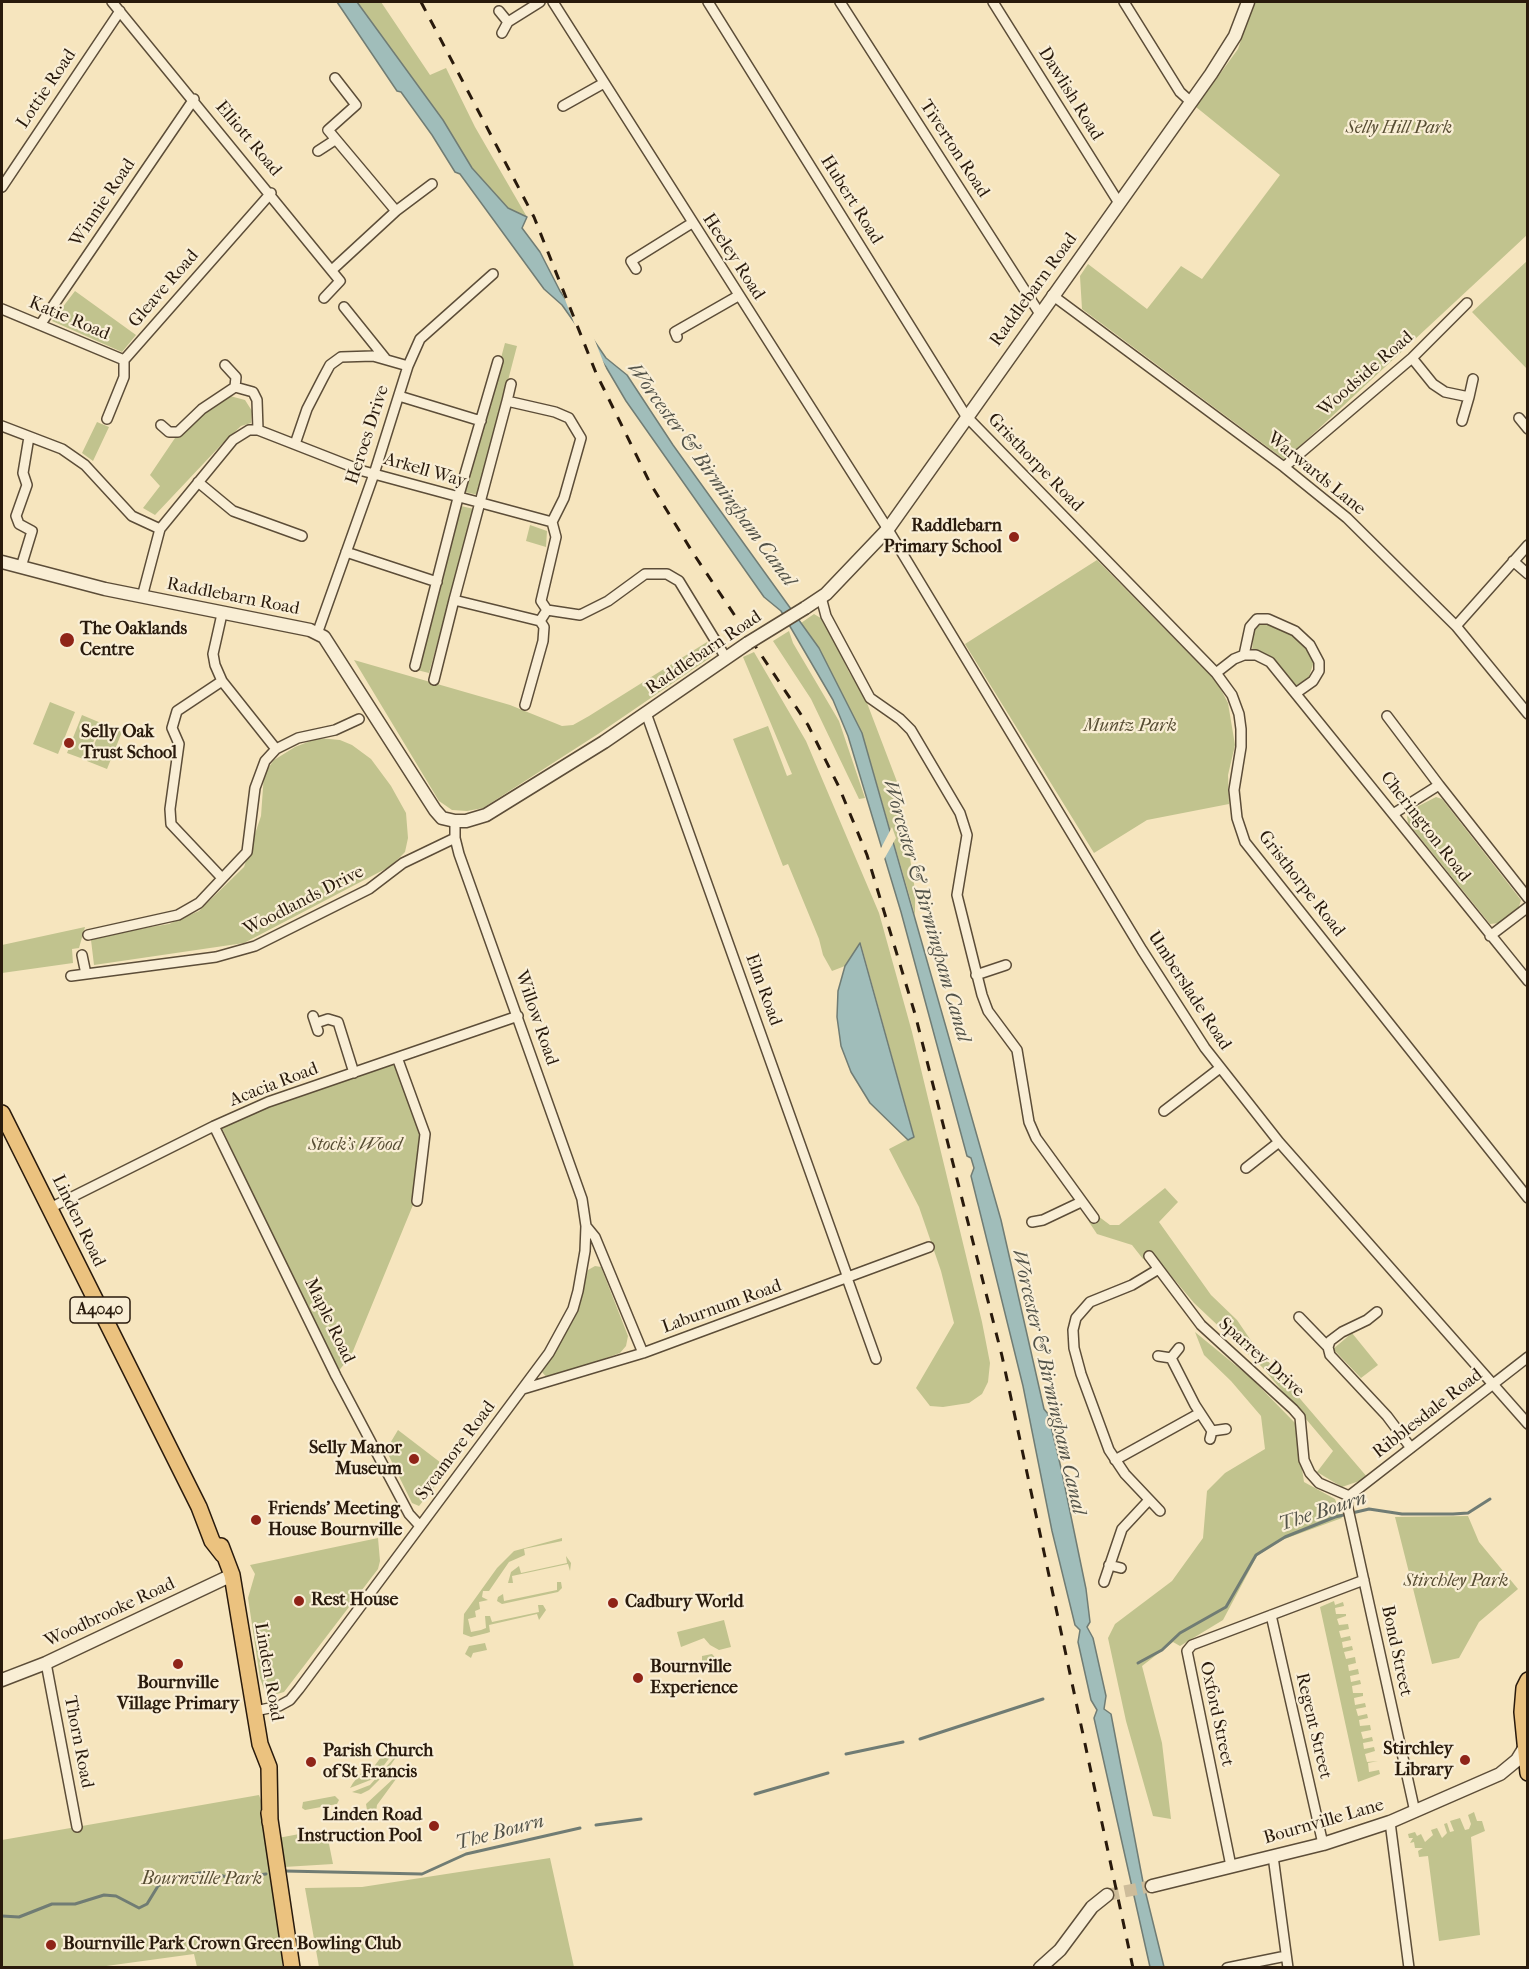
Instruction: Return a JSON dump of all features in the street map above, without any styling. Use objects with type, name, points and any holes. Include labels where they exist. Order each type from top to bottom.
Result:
[{"type":"main road","name":"Linden Road","points":[[2,1113],[199,1507],[219,1536],[223,1555],[232,1575],[264,1761],[270,1822],[292,1968]]},
{"type":"main road","points":[[1527,1680],[1522,1712],[1527,1773]]},
{"type":"street","name":"Elliott Road","points":[[112,2],[194,99],[332,270]]},
{"type":"street","points":[[502,33],[508,22],[540,2]]},
{"type":"street","name":"Heeley Road","points":[[553,2],[888,529]]},
{"type":"street","name":"Hubert Road","points":[[708,2],[966,416]]},
{"type":"street","name":"Tiverton Road","points":[[840,2],[1040,314]]},
{"type":"street","name":"Dawlish Road","points":[[993,2],[1119,203]]},
{"type":"street","points":[[1124,2],[1180,92],[1191,102]]},
{"type":"street","name":"Raddlebarn Road","points":[[2,562],[142,597],[324,637],[335,650],[442,818],[466,821],[486,815],[821,597],[888,529],[1191,102],[1235,36],[1248,2]]},
{"type":"street","name":"Lottie Road","points":[[2,187],[120,11]]},
{"type":"street","points":[[499,11],[508,22]]},
{"type":"street","points":[[335,78],[356,105],[328,130],[396,212]]},
{"type":"street","points":[[563,106],[604,83]]},
{"type":"street","name":"Winnie Road","points":[[40,325],[194,99]]},
{"type":"street","points":[[318,151],[335,140]]},
{"type":"street","points":[[324,298],[340,281],[332,270],[396,212],[432,184]]},
{"type":"street","name":"Gleave Road","points":[[124,360],[271,193]]},
{"type":"street","points":[[636,269],[631,261],[692,223]]},
{"type":"street","name":"Heroes Drive","points":[[317,634],[374,474],[408,366],[420,339],[493,274]]},
{"type":"street","name":"Warwards Lane","points":[[1052,295],[1284,467],[1347,518],[1456,626],[1527,714]]},
{"type":"street","points":[[677,337],[675,332],[738,296]]},
{"type":"street","name":"Woodside Road","points":[[1284,467],[1412,358],[1467,303]]},
{"type":"street","points":[[344,307],[385,358]]},
{"type":"street","name":"Katie Road","points":[[2,309],[124,360]]},
{"type":"street","points":[[296,444],[307,410],[330,365],[340,357],[385,358],[408,366]]},
{"type":"street","points":[[1412,358],[1433,384],[1445,392],[1469,397]]},
{"type":"street","points":[[107,419],[124,377],[124,360]]},
{"type":"street","points":[[415,666],[458,498],[498,361]]},
{"type":"street","points":[[225,365],[236,377],[236,387]]},
{"type":"street","points":[[1462,421],[1473,380]]},
{"type":"street","points":[[434,680],[511,384]]},
{"type":"street","points":[[142,597],[160,529],[233,440],[241,434],[258,430],[257,400],[254,392],[236,387],[202,409],[178,432],[169,432],[161,425]]},
{"type":"street","points":[[399,396],[481,421]]},
{"type":"street","points":[[507,401],[569,418],[581,438],[564,498],[552,522],[556,537],[541,601],[547,610],[580,615],[608,601],[645,574],[667,574],[679,581],[726,658]]},
{"type":"street","name":"Gristhorpe Road","points":[[966,416],[1216,673],[1232,695],[1239,714],[1241,747],[1234,790],[1237,818],[1245,842],[1527,1198]]},
{"type":"street","points":[[1519,418],[1527,429]]},
{"type":"street","points":[[2,426],[70,454],[93,473],[132,516],[160,529]]},
{"type":"street","name":"Arkell Way","points":[[258,430],[374,474],[552,522]]},
{"type":"street","points":[[21,567],[32,531],[19,524],[16,516],[27,485],[23,473],[29,437]]},
{"type":"street","points":[[198,482],[233,511],[302,536]]},
{"type":"street","name":"Umberslade Road","points":[[888,529],[1165,989],[1220,1068],[1279,1142],[1527,1424]]},
{"type":"street","points":[[1456,626],[1527,545]]},
{"type":"street","points":[[346,552],[437,582]]},
{"type":"street","points":[[1513,561],[1527,574]]},
{"type":"street","points":[[455,596],[540,621],[544,627],[543,641],[525,705]]},
{"type":"street","points":[[821,597],[826,616],[870,698],[900,719],[911,730],[960,813],[967,836],[967,845],[957,895],[976,975],[988,1011],[1017,1050],[1022,1067],[1029,1122],[1036,1138],[1094,1218]]},
{"type":"street","points":[[540,621],[547,610]]},
{"type":"street","points":[[222,614],[213,654],[222,681],[276,750]]},
{"type":"street","points":[[1216,673],[1234,659],[1244,655],[1250,627],[1257,619],[1268,619],[1295,631],[1310,645],[1319,662],[1319,671],[1313,681],[1296,693]]},
{"type":"street","name":"Cherington Road","points":[[1244,655],[1256,655],[1270,662],[1527,981]]},
{"type":"street","points":[[222,681],[177,711],[172,728],[178,744],[170,809],[171,824],[222,878]]},
{"type":"street","name":"Elm Road","points":[[646,713],[876,1359]]},
{"type":"street","points":[[1387,716],[1527,898]]},
{"type":"street","points":[[88,935],[178,915],[199,903],[247,852],[259,773],[265,761],[276,750],[298,738],[336,730],[359,719]]},
{"type":"street","points":[[1393,814],[1439,785]]},
{"type":"street","name":"Willow Road","points":[[455,821],[455,838],[582,1199],[586,1226],[583,1268]]},
{"type":"street","name":"Woodlands Drive","points":[[71,976],[216,957],[255,946],[369,889],[404,863],[455,838]]},
{"type":"street","points":[[1490,936],[1527,907]]},
{"type":"street","points":[[82,955],[86,974]]},
{"type":"street","points":[[976,975],[1008,963]]},
{"type":"street","name":"Acacia Road","points":[[50,1208],[214,1126],[268,1102],[398,1060],[518,1016]]},
{"type":"street","points":[[316,1023],[328,1019],[338,1022],[354,1074]]},
{"type":"street","points":[[398,1060],[425,1134],[417,1201]]},
{"type":"street","points":[[1164,1111],[1220,1068]]},
{"type":"street","name":"Maple Road","points":[[214,1126],[336,1376],[409,1514],[420,1526]]},
{"type":"street","points":[[1246,1168],[1279,1142]]},
{"type":"street","points":[[1032,1222],[1043,1220],[1081,1202]]},
{"type":"street","points":[[1043,1220],[1046,1231]]},
{"type":"street","name":"Willow Road","points":[[586,1226],[595,1237],[643,1353]]},
{"type":"street","name":"Laburnum Road","points":[[523,1389],[643,1353],[929,1247]]},
{"type":"street","name":"Sparrey Drive","points":[[1149,1256],[1156,1270],[1200,1325],[1293,1409],[1300,1418],[1304,1460],[1319,1483],[1348,1500]]},
{"type":"street","name":"Sycamore Road","points":[[255,1711],[279,1706],[290,1700],[523,1389],[562,1330],[573,1309],[583,1268]]},
{"type":"street","points":[[1156,1270],[1132,1285],[1090,1302],[1076,1318],[1072,1330],[1081,1374],[1115,1460],[1160,1511]]},
{"type":"street","points":[[1328,1347],[1330,1341],[1342,1332],[1367,1320],[1377,1312]]},
{"type":"street","points":[[1299,1317],[1328,1347],[1330,1355],[1387,1416],[1411,1448]]},
{"type":"street","points":[[1171,1358],[1179,1348]]},
{"type":"street","points":[[1158,1356],[1171,1358]]},
{"type":"street","points":[[1171,1358],[1211,1435],[1226,1429]]},
{"type":"street","name":"Ribblesdale Road","points":[[1348,1500],[1527,1358]]},
{"type":"street","points":[[1115,1460],[1200,1413]]},
{"type":"street","points":[[1104,1582],[1122,1529],[1149,1500]]},
{"type":"street","name":"Bond Street","points":[[1348,1500],[1414,1812]]},
{"type":"street","points":[[1109,1565],[1121,1568]]},
{"type":"street","name":"Woodbrooke Road","points":[[2,1680],[46,1663],[232,1575]]},
{"type":"street","name":"Oxford Street","points":[[1231,1866],[1187,1651],[1192,1645],[1364,1580]]},
{"type":"street","name":"Regent Street","points":[[1271,1615],[1323,1844]]},
{"type":"street","name":"Thorn Road","points":[[46,1663],[77,1827]]},
{"type":"street","name":"Bournville Lane","points":[[1500,1774],[1517,1760],[1525,1747]]},
{"type":"street","name":"Bournville Lane","points":[[1152,1886],[1323,1844],[1390,1822],[1500,1774],[1520,1770],[1527,1773]]},
{"type":"street","points":[[1390,1822],[1409,1968]]},
{"type":"street","points":[[1273,1856],[1288,1968]]},
{"type":"street","points":[[1040,1968],[1060,1950],[1092,1907],[1107,1895]]},
{"type":"street","points":[[1227,1968],[1227,1965],[1286,1956]]},
{"type":"green space","points":[[357,2],[381,2],[430,75],[446,68],[475,127],[527,217],[508,208],[472,168],[443,120]]},
{"type":"green space","name":"Selly Hill Park","points":[[1254,2],[1527,2],[1527,235],[1285,460],[1082,309],[1080,276],[1088,264],[1147,309],[1181,266],[1202,279],[1280,175],[1196,107],[1238,49]]},
{"type":"green space","points":[[1527,261],[1527,369],[1472,312]]},
{"type":"green space","points":[[75,291],[136,335],[122,352],[52,321]]},
{"type":"green space","points":[[505,343],[517,346],[478,495],[465,492]]},
{"type":"green space","points":[[230,396],[245,400],[252,411],[251,423],[241,426],[221,445],[155,515],[143,508],[160,486],[150,475],[175,438],[211,407]]},
{"type":"green space","points":[[97,422],[109,427],[93,461],[82,453]]},
{"type":"green space","points":[[461,506],[474,509],[429,673],[417,670]]},
{"type":"green space","points":[[530,525],[547,531],[546,547],[526,541]]},
{"type":"green space","name":"Muntz Park","points":[[1097,560],[1217,682],[1228,703],[1235,745],[1228,775],[1229,804],[1147,820],[1094,853],[965,644]]},
{"type":"green space","points":[[814,614],[824,620],[849,672],[864,695],[899,787],[915,890],[915,915],[862,733],[819,648],[801,623]]},
{"type":"green space","points":[[1270,624],[1293,634],[1306,646],[1314,661],[1309,677],[1294,687],[1252,652],[1254,627]]},
{"type":"green space","points":[[789,631],[793,643],[839,721],[865,798],[859,799],[811,699],[773,641]]},
{"type":"green space","points":[[707,642],[712,651],[711,657],[598,734],[483,808],[467,811],[452,810],[439,801],[354,660],[510,705],[562,726],[573,725],[589,716]]},
{"type":"green space","points":[[754,652],[806,741],[879,913],[912,1032],[990,1363],[988,1382],[982,1394],[969,1403],[943,1407],[930,1406],[916,1388],[954,1323],[941,1271],[919,1207],[889,1149],[914,1136],[861,944],[845,966],[832,971],[823,955],[819,939],[788,864],[783,866],[733,739],[768,726],[787,776],[792,774],[743,657]]},
{"type":"green space","points":[[50,702],[75,712],[58,754],[33,744]]},
{"type":"green space","points":[[82,715],[101,723],[86,760],[67,753]]},
{"type":"green space","points":[[103,724],[122,732],[107,769],[87,761]]},
{"type":"green space","points":[[318,738],[340,740],[352,745],[371,759],[391,786],[406,813],[408,838],[405,852],[391,866],[244,943],[94,965],[91,940],[96,936],[169,924],[199,911],[244,867],[261,816],[264,774],[274,760],[295,747]]},
{"type":"green space","points":[[1436,797],[1442,799],[1521,900],[1518,910],[1499,923],[1490,924],[1408,823],[1409,811]]},
{"type":"green space","points":[[85,927],[79,948],[72,949],[73,963],[2,973],[2,945]]},
{"type":"green space","name":"Stock's Wood","points":[[396,1063],[422,1134],[415,1200],[351,1356],[336,1374],[221,1126],[269,1105]]},
{"type":"green space","points":[[1165,1188],[1178,1202],[1159,1222],[1211,1295],[1237,1320],[1254,1345],[1368,1478],[1342,1487],[1317,1472],[1333,1451],[1262,1367],[1194,1303],[1153,1254],[1143,1259],[1132,1245],[1097,1234],[1089,1222],[1098,1216],[1110,1225],[1119,1225]]},
{"type":"green space","points":[[595,1266],[601,1267],[628,1336],[626,1346],[620,1353],[548,1379],[542,1372],[574,1319],[588,1270]]},
{"type":"green space","points":[[1195,1332],[1251,1378],[1295,1423],[1304,1482],[1335,1499],[1342,1518],[1279,1541],[1257,1556],[1223,1620],[1180,1646],[1173,1642],[1142,1666],[1162,1743],[1171,1819],[1153,1816],[1126,1721],[1108,1638],[1115,1624],[1172,1581],[1203,1538],[1207,1491],[1225,1473],[1265,1449],[1261,1416],[1231,1381],[1204,1355]]},
{"type":"green space","points":[[1352,1333],[1378,1365],[1361,1378],[1333,1349]]},
{"type":"green space","name":"Selly Manor Museum","points":[[398,1430],[449,1469],[419,1506],[412,1503],[386,1450]]},
{"type":"green space","name":"Stirchley Park","points":[[1468,1516],[1479,1542],[1518,1589],[1479,1622],[1459,1658],[1432,1664],[1395,1517]]},
{"type":"green space","points":[[378,1538],[380,1561],[378,1569],[284,1692],[277,1694],[264,1689],[260,1678],[248,1598],[255,1574],[250,1565]]},
{"type":"green space","points":[[562,1538],[562,1541],[524,1549],[525,1555],[509,1562],[489,1591],[483,1591],[482,1597],[488,1600],[479,1602],[480,1609],[475,1611],[476,1617],[468,1619],[471,1632],[486,1628],[485,1616],[490,1616],[492,1622],[539,1612],[538,1605],[543,1605],[546,1610],[539,1620],[537,1614],[489,1625],[490,1632],[487,1633],[471,1637],[463,1634],[464,1614],[497,1568],[514,1551]]},
{"type":"green space","points":[[566,1556],[571,1563],[570,1571],[568,1564],[512,1576],[513,1583],[508,1583],[511,1572],[519,1566],[521,1573],[567,1563]]},
{"type":"green space","points":[[557,1582],[561,1582],[562,1588],[558,1592],[502,1604],[497,1601],[498,1597],[503,1594],[504,1601],[557,1590]]},
{"type":"green space","points":[[1334,1601],[1335,1605],[1343,1602],[1344,1606],[1335,1608],[1336,1614],[1346,1614],[1337,1619],[1339,1625],[1348,1624],[1349,1629],[1339,1631],[1341,1638],[1350,1636],[1351,1640],[1342,1642],[1343,1648],[1352,1646],[1353,1650],[1344,1652],[1346,1659],[1355,1657],[1356,1663],[1348,1665],[1349,1671],[1358,1669],[1359,1674],[1350,1676],[1351,1682],[1360,1680],[1361,1684],[1352,1686],[1353,1693],[1363,1693],[1363,1696],[1354,1698],[1355,1705],[1365,1703],[1366,1707],[1356,1709],[1358,1716],[1367,1714],[1368,1718],[1359,1720],[1360,1726],[1370,1725],[1371,1730],[1361,1732],[1363,1739],[1372,1737],[1373,1741],[1363,1743],[1364,1749],[1374,1747],[1375,1751],[1365,1754],[1367,1762],[1378,1761],[1368,1763],[1369,1772],[1379,1770],[1380,1774],[1358,1782],[1320,1607]]},
{"type":"green space","points":[[724,1620],[731,1647],[719,1650],[704,1638],[681,1647],[677,1632]]},
{"type":"green space","points":[[485,1643],[487,1650],[473,1653],[471,1658],[465,1654],[469,1646]]},
{"type":"green space","points":[[712,1654],[723,1666],[718,1672],[708,1674],[702,1668],[702,1656]]},
{"type":"green space","points":[[388,1748],[394,1752],[375,1777],[369,1773]]},
{"type":"green space","points":[[402,1749],[382,1777],[369,1790],[361,1794],[352,1792],[370,1785]]},
{"type":"green space","points":[[362,1772],[373,1779],[350,1788],[353,1783]]},
{"type":"green space","points":[[393,1779],[396,1779],[377,1805],[376,1812],[367,1810],[366,1804]]},
{"type":"green space","name":"Bournville Park","points":[[259,1795],[269,1822],[284,1928],[282,1967],[197,1967],[194,1954],[99,1967],[2,1968],[2,1840]]},
{"type":"green space","points":[[335,1796],[339,1800],[337,1804],[305,1810],[302,1808],[303,1802]]},
{"type":"green space","points":[[1474,1812],[1477,1821],[1482,1821],[1485,1831],[1471,1837],[1480,1935],[1439,1941],[1428,1856],[1419,1857],[1418,1851],[1423,1848],[1415,1848],[1414,1842],[1410,1843],[1413,1838],[1409,1838],[1408,1834],[1415,1832],[1417,1836],[1421,1834],[1425,1842],[1433,1835],[1431,1830],[1437,1828],[1442,1838],[1447,1833],[1444,1824],[1447,1823],[1450,1832],[1454,1831],[1450,1821],[1460,1818],[1465,1830],[1469,1829],[1471,1824],[1468,1815]]},
{"type":"green space","points":[[326,1829],[333,1864],[284,1867],[278,1838]]},
{"type":"green space","points":[[550,1858],[574,1967],[319,1967],[305,1888],[362,1887]]},
{"type":"water","points":[[337,2],[357,2],[443,120],[472,168],[508,208],[527,217],[522,228],[540,252],[560,291],[606,358],[627,375],[673,445],[819,648],[862,733],[1001,1220],[1044,1409],[1048,1414],[1061,1468],[1086,1589],[1090,1622],[1087,1627],[1093,1638],[1106,1696],[1104,1709],[1111,1714],[1143,1882],[1164,1967],[1150,1967],[1094,1718],[1097,1710],[1091,1700],[1078,1642],[1080,1630],[1075,1625],[1052,1531],[1023,1386],[971,1176],[974,1168],[971,1158],[967,1156],[901,912],[848,736],[833,700],[781,611],[764,597],[626,401],[606,367],[562,305],[544,289],[460,174],[455,172],[432,135],[401,92],[397,91]]},
{"type":"water","points":[[860,943],[914,1137],[908,1140],[870,1103],[851,1072],[841,1046],[837,1017],[838,991],[845,966]]},
{"type":"pier","points":[[555,274],[592,333],[606,369],[578,333]]},
{"type":"pier","points":[[892,827],[896,838],[883,861],[880,850]]},
{"type":"waterway","name":"The Bourn","points":[[1138,1663],[1162,1650],[1180,1633],[1226,1607],[1256,1555],[1285,1537],[1335,1517],[1369,1509],[1402,1514],[1468,1513],[1490,1499]]},
{"type":"waterway","name":"The Bourn","points":[[920,1739],[1043,1699]]},
{"type":"waterway","name":"The Bourn","points":[[846,1754],[903,1742]]},
{"type":"waterway","name":"The Bourn","points":[[755,1794],[828,1773]]},
{"type":"waterway","points":[[596,1825],[641,1819]]},
{"type":"waterway","name":"The Bourn","points":[[285,1871],[422,1874],[466,1854],[580,1828]]},
{"type":"waterway","name":"The Bourn","points":[[2,1916],[19,1917],[52,1904],[75,1904],[104,1895],[116,1896],[139,1908],[147,1904],[158,1886],[176,1877],[205,1872],[232,1878],[266,1874]]},
{"type":"tunnel","points":[[1107,1895],[1152,1886]]},
{"type":"railway","points":[[421,2],[534,217],[596,373],[650,483],[693,553],[808,725],[839,787],[867,855],[915,1014],[1002,1356],[1133,1968]]},
{"type":"place","name":"Raddlebarn Primary School","points":[[1014,537]]},
{"type":"place","name":"The Oaklands Centre","points":[[67,640]]},
{"type":"place","name":"Selly Oak Trust School","points":[[69,743]]},
{"type":"place","name":"Selly Manor Museum","points":[[414,1459]]},
{"type":"place","name":"Friends' Meeting House Bournville","points":[[256,1520]]},
{"type":"place","name":"Rest House","points":[[299,1601]]},
{"type":"place","name":"Cadbury World","points":[[613,1603]]},
{"type":"place","name":"Bournville Village Primary","points":[[178,1664]]},
{"type":"place","name":"Bournville Experience","points":[[638,1678]]},
{"type":"place","name":"Stirchley Library","points":[[1465,1760]]},
{"type":"place","name":"Parish Church of St Francis","points":[[311,1762]]},
{"type":"place","name":"Linden Road Instruction Pool","points":[[434,1826]]},
{"type":"place","name":"Bournville Park Crown Green Bowling Club","points":[[51,1945]]},
{"type":"water label","name":"Worcester & Birmingham Canal","points":[[711,475]]},
{"type":"water label","name":"Worcester & Birmingham Canal","points":[[926,911]]},
{"type":"water label","name":"Worcester & Birmingham Canal","points":[[1048,1382]]}]
